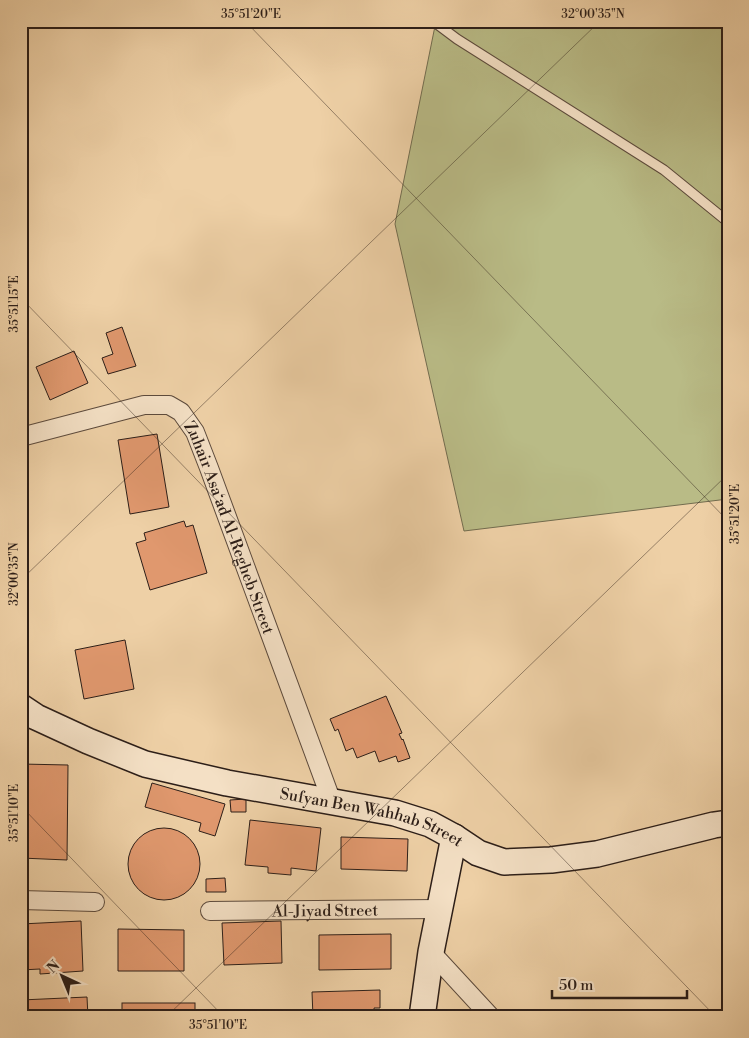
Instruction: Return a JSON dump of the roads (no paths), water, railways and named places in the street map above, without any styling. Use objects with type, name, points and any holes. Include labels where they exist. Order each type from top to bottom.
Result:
[{"type":"street","name":"Zuhair Asa‘ad Al-Regheb Street","points":[[21,437],[144,405],[169,406],[182,412],[195,432],[209,468],[332,802]]},
{"type":"street","name":"Sufyan Ben Wahhab Street","points":[[21,707],[36,717],[79,737],[145,764],[228,782],[395,813],[430,824],[478,853],[504,862],[551,860],[597,854],[728,823]]},
{"type":"street","points":[[422,1017],[432,952],[454,837]]},
{"type":"street","points":[[21,900],[95,902]]},
{"type":"street","name":"Al-Jiyad Street","points":[[210,911],[440,909]]},
{"type":"street","points":[[432,952],[490,1017]]},
{"type":"lane","points":[[433,21],[457,39],[664,170],[728,222]]}]
